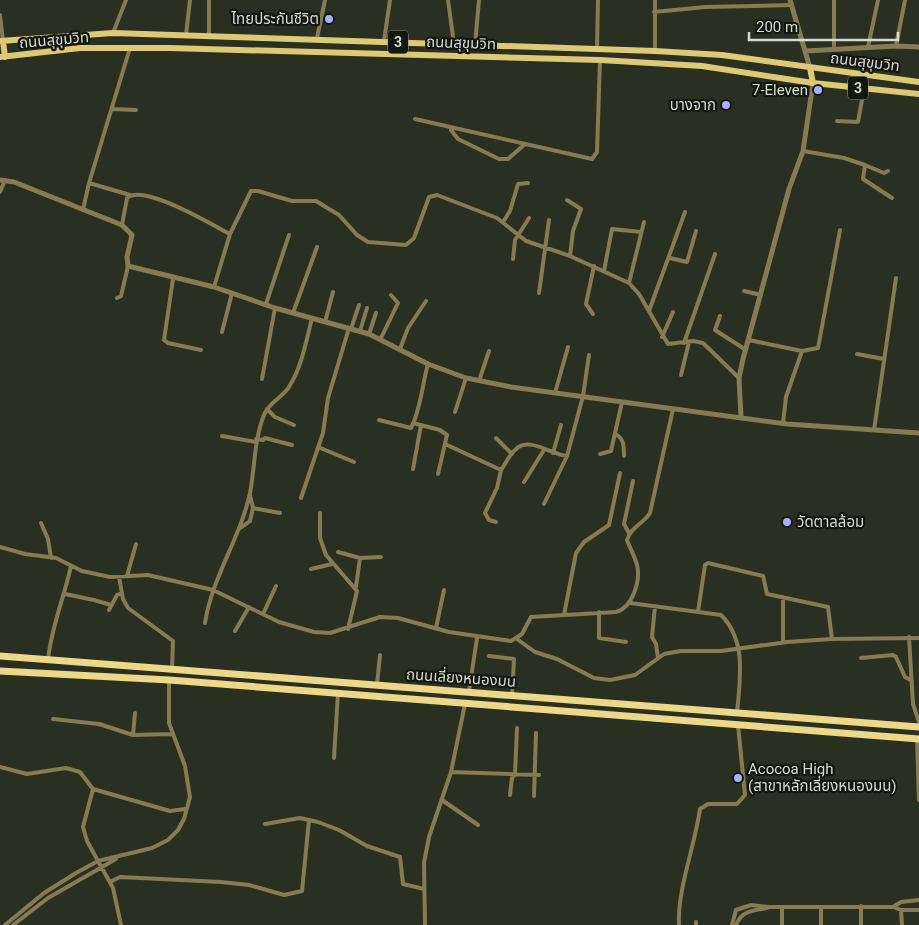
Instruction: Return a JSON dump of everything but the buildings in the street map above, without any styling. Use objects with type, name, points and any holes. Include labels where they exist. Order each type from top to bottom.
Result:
[{"type":"highway","name":"ถนนเลี่ยงหนองมน","points":[[0,656],[376,686],[468,691],[737,715],[919,727]]},
{"type":"highway","points":[[24,672],[25,658]]},
{"type":"highway","name":"ถนนเลี่ยงหนองมน","points":[[0,671],[169,680],[918,738]]},
{"type":"highway","points":[[575,712],[576,700]]},
{"type":"main road","name":"ถนนสุขุมวิท","points":[[1,41],[113,33],[317,38],[475,46],[597,48],[722,56],[919,82]]},
{"type":"main road","points":[[1,41],[2,57]]},
{"type":"main road","name":"ถนนสุขุมวิท","points":[[2,57],[80,48],[130,48],[600,60],[702,66],[813,83],[919,94]]},
{"type":"main road","points":[[810,68],[813,83]]},
{"type":"street","points":[[113,33],[126,0]]},
{"type":"street","points":[[186,35],[190,0]]},
{"type":"street","points":[[209,0],[209,35]]},
{"type":"street","points":[[317,38],[325,0]]},
{"type":"street","points":[[384,41],[390,0]]},
{"type":"street","points":[[448,0],[454,44]]},
{"type":"street","points":[[475,46],[479,0]]},
{"type":"street","points":[[597,48],[598,0]]},
{"type":"street","points":[[654,51],[655,0]]},
{"type":"street","points":[[705,0],[705,7]]},
{"type":"street","points":[[834,0],[834,49]]},
{"type":"street","points":[[868,47],[878,0]]},
{"type":"street","points":[[896,46],[905,0]]},
{"type":"street","points":[[654,12],[791,2],[810,68]]},
{"type":"street","points":[[0,15],[1,41]]},
{"type":"street","points":[[805,51],[896,46],[919,47]]},
{"type":"street","points":[[83,210],[89,183],[130,48]]},
{"type":"street","points":[[416,119],[451,129],[588,159],[595,157],[600,60]]},
{"type":"street","points":[[741,417],[739,378],[789,189],[803,151],[813,83]]},
{"type":"street","points":[[837,121],[858,122],[864,88]]},
{"type":"street","points":[[112,110],[136,110]]},
{"type":"street","points":[[451,129],[458,139],[499,159],[508,159],[524,145]]},
{"type":"street","points":[[803,151],[844,158],[884,173],[888,171]]},
{"type":"street","points":[[865,166],[863,179],[892,198]]},
{"type":"street","points":[[0,192],[2,180],[122,225],[132,235],[127,257],[128,266],[121,296],[118,298]]},
{"type":"street","points":[[89,183],[130,195],[159,199],[230,234]]},
{"type":"street","points":[[503,222],[510,211],[518,184],[528,183]]},
{"type":"street","points":[[214,287],[230,234],[251,191],[258,191],[292,201],[316,201],[339,215],[357,235],[368,242],[406,245],[414,238],[430,197],[437,195],[497,218],[517,236],[594,266],[629,283],[639,294],[662,337],[668,344],[703,343],[739,378]]},
{"type":"street","points":[[122,225],[127,198],[130,195]]},
{"type":"street","points":[[567,200],[581,210],[573,230],[570,256]]},
{"type":"street","points":[[649,311],[670,258],[685,212]]},
{"type":"street","points":[[513,259],[517,236],[529,218]]},
{"type":"street","points":[[539,293],[549,220]]},
{"type":"street","points":[[629,283],[644,222]]},
{"type":"street","points":[[604,271],[612,228],[641,232]]},
{"type":"street","points":[[749,340],[802,351],[818,348],[840,230]]},
{"type":"street","points":[[670,258],[687,262],[696,231]]},
{"type":"street","points":[[266,304],[289,235]]},
{"type":"street","points":[[293,313],[316,247]]},
{"type":"street","points":[[684,343],[715,254]]},
{"type":"street","points":[[128,266],[173,279],[214,287],[275,308],[360,331],[380,338],[428,364],[479,381],[783,423],[919,433]]},
{"type":"street","points":[[592,314],[586,304],[594,266]]},
{"type":"street","points":[[874,430],[896,278]]},
{"type":"street","points":[[173,279],[164,340],[168,343],[201,350]]},
{"type":"street","points":[[744,291],[762,296]]},
{"type":"street","points":[[325,322],[333,292]]},
{"type":"street","points":[[222,332],[232,293]]},
{"type":"street","points":[[380,338],[398,303],[391,295]]},
{"type":"street","points":[[400,349],[408,328],[426,301]]},
{"type":"street","points":[[301,498],[318,447],[328,398],[359,305]]},
{"type":"street","points":[[262,379],[275,308]]},
{"type":"street","points":[[360,331],[367,308]]},
{"type":"street","points":[[662,337],[674,312]]},
{"type":"street","points":[[369,334],[376,313]]},
{"type":"street","points":[[720,316],[715,330],[746,350]]},
{"type":"street","points":[[205,623],[213,590],[239,529],[250,493],[256,440],[267,409],[289,388],[301,364],[312,318]]},
{"type":"street","points":[[681,375],[689,342]]},
{"type":"street","points":[[555,393],[568,347]]},
{"type":"street","points":[[479,381],[489,351]]},
{"type":"street","points":[[783,423],[786,397],[802,351]]},
{"type":"street","points":[[857,354],[884,359]]},
{"type":"street","points":[[544,504],[567,456],[583,396],[589,355]]},
{"type":"street","points":[[379,420],[411,428],[418,412],[420,390],[428,364]]},
{"type":"street","points":[[455,412],[466,378]]},
{"type":"street","points":[[600,454],[611,451],[622,402]]},
{"type":"street","points":[[267,409],[275,417],[294,425]]},
{"type":"street","points":[[0,547],[50,558],[110,577],[148,575],[213,590],[279,622],[314,632],[330,633],[348,629],[380,617],[398,618],[477,638],[511,642],[517,639],[531,617],[623,610],[630,603],[637,584],[638,567],[627,540],[629,533],[646,520],[650,513],[673,409]]},
{"type":"street","points":[[413,423],[440,430],[447,434],[438,474]]},
{"type":"street","points":[[413,469],[421,425]]},
{"type":"street","points":[[553,453],[561,425]]},
{"type":"street","points":[[615,434],[620,436],[624,444],[624,456]]},
{"type":"street","points":[[222,436],[256,440],[263,440],[265,438],[292,445]]},
{"type":"street","points":[[496,438],[512,454]]},
{"type":"street","points":[[445,444],[501,470]]},
{"type":"street","points":[[496,522],[489,520],[485,513],[497,488],[501,470],[522,444],[529,444],[567,456]]},
{"type":"street","points":[[318,447],[354,462]]},
{"type":"street","points":[[524,482],[544,450]]},
{"type":"street","points":[[564,615],[576,553],[584,542],[609,525],[620,473]]},
{"type":"street","points":[[629,533],[624,524],[633,481]]},
{"type":"street","points":[[239,529],[250,521],[253,508],[250,493]]},
{"type":"street","points":[[253,508],[280,513]]},
{"type":"street","points":[[320,513],[320,538],[326,555],[332,564],[356,587]]},
{"type":"street","points":[[41,523],[48,539],[50,558]]},
{"type":"street","points":[[127,576],[136,544]]},
{"type":"street","points":[[338,552],[360,558],[381,557]]},
{"type":"street","points":[[348,629],[355,605],[360,558]]},
{"type":"street","points":[[698,612],[705,565],[708,562],[763,576],[767,594],[828,607],[832,639]]},
{"type":"street","points":[[311,569],[332,564]]},
{"type":"street","points":[[48,660],[50,641],[65,594],[71,566]]},
{"type":"street","points":[[119,577],[128,608],[173,640],[172,669]]},
{"type":"street","points":[[263,614],[276,586]]},
{"type":"street","points":[[436,628],[444,590]]},
{"type":"street","points":[[109,610],[117,595],[122,592]]},
{"type":"street","points":[[65,594],[111,605]]},
{"type":"street","points":[[783,642],[784,597]]},
{"type":"street","points":[[630,603],[721,616],[729,623],[740,648],[737,715]]},
{"type":"street","points":[[655,606],[652,637],[656,644],[658,658]]},
{"type":"street","points":[[235,631],[249,607]]},
{"type":"street","points":[[599,612],[599,638],[626,642]]},
{"type":"street","points":[[909,637],[912,681],[919,722]]},
{"type":"street","points":[[468,691],[477,638]]},
{"type":"street","points":[[517,639],[535,652],[557,659],[594,678],[624,678],[635,675],[664,654],[681,651],[721,651],[783,642],[832,639],[919,638]]},
{"type":"street","points":[[376,686],[380,654]]},
{"type":"street","points":[[489,656],[514,659],[512,695]]},
{"type":"street","points":[[861,658],[896,657],[905,677],[912,681]]},
{"type":"street","points":[[486,678],[513,680]]},
{"type":"street","points":[[5,925],[61,882],[98,861],[152,848],[168,840],[178,830],[184,819],[185,809],[190,797],[189,782],[172,734],[168,709],[169,680]]},
{"type":"street","points":[[334,758],[338,694]]},
{"type":"street","points":[[425,925],[424,863],[429,837],[451,772],[465,704]]},
{"type":"street","points":[[134,735],[135,713]]},
{"type":"street","points":[[53,719],[99,724],[134,735],[172,734]]},
{"type":"street","points":[[679,925],[680,902],[696,838],[700,809],[708,804],[737,804],[745,795],[738,725]]},
{"type":"street","points":[[510,795],[512,778],[516,774],[517,728]]},
{"type":"street","points":[[534,796],[536,733]]},
{"type":"street","points":[[918,738],[919,800]]},
{"type":"street","points":[[0,767],[27,774],[66,768],[80,772],[93,790],[170,811],[185,809]]},
{"type":"street","points":[[451,772],[536,775]]},
{"type":"street","points":[[93,790],[83,827],[87,841],[110,882],[121,925]]},
{"type":"street","points":[[442,800],[478,825]]},
{"type":"street","points":[[265,824],[300,818],[325,824],[356,842],[400,857],[403,884],[424,889]]},
{"type":"street","points":[[110,882],[120,877],[130,877],[240,884],[284,895],[302,891],[309,820]]},
{"type":"street","points":[[13,925],[48,898],[121,856]]},
{"type":"street","points":[[893,907],[901,902],[919,900]]},
{"type":"street","points":[[901,902],[902,925]]},
{"type":"street","points":[[732,925],[733,915],[740,907],[751,905],[769,907],[861,906],[919,910]]},
{"type":"street","points":[[861,906],[861,925]]},
{"type":"street","points":[[736,925],[739,918],[746,912],[769,907]]},
{"type":"street","points":[[782,907],[782,925]]},
{"type":"street","points":[[821,907],[821,925]]},
{"type":"place","name":"ไทยประกันชีวิต","points":[[329,19]]},
{"type":"place","name":"7-Eleven","points":[[818,90]]},
{"type":"place","name":"บางจาก","points":[[726,105]]},
{"type":"place","name":"วัดตาลล้อม","points":[[787,522]]},
{"type":"place","name":"Acocoa High (สาขาหลักเลี่ยงหนองมน)","points":[[738,778]]}]
